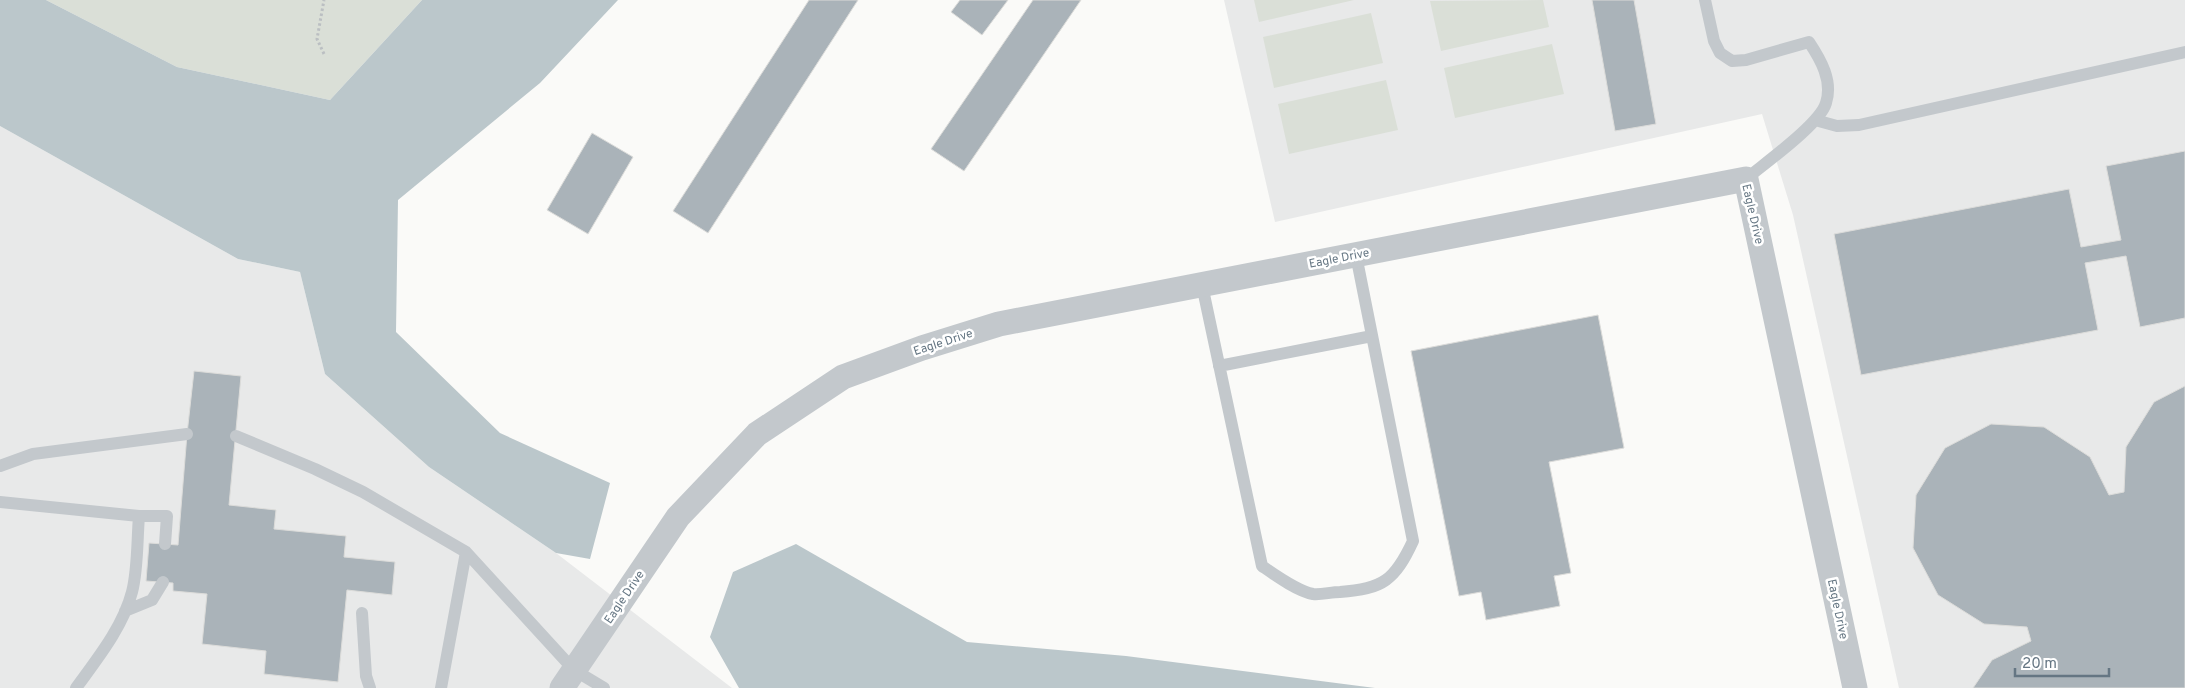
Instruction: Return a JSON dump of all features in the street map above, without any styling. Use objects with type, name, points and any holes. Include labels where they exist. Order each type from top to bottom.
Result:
[{"type":"street","name":"Eagle Drive","points":[[568,679],[678,517],[757,434],[843,377],[922,348],[999,324],[1746,179],[1855,688]]},
{"type":"lane","points":[[1705,0],[1714,42],[1720,53],[1732,61],[1746,60],[1809,42],[1822,61],[1828,82],[1826,103],[1815,120],[1746,179]]},
{"type":"lane","points":[[1815,120],[1837,126],[1859,125],[2185,52]]},
{"type":"lane","points":[[1202,285],[1262,566],[1286,582],[1312,594],[1363,590],[1388,580],[1403,562],[1413,541],[1356,254]]},
{"type":"lane","points":[[1219,366],[1372,336]]},
{"type":"lane","points":[[0,466],[33,454],[187,434]]},
{"type":"lane","points":[[236,436],[364,492],[466,552],[568,679],[604,688]]},
{"type":"lane","points":[[0,502],[139,516],[167,516],[165,544]]},
{"type":"lane","points":[[76,688],[101,653],[125,611],[132,591],[139,516]]},
{"type":"lane","points":[[441,688],[466,552]]},
{"type":"lane","points":[[125,611],[152,600],[163,582]]},
{"type":"lane","points":[[362,613],[366,676],[370,688]]},
{"type":"path","points":[[324,0],[317,39],[324,54]]},
{"type":"shaded area","points":[[0,0],[46,0],[177,67],[330,100],[422,0],[618,0],[540,83],[398,200],[396,332],[500,433],[610,483],[590,559],[556,553],[429,467],[325,374],[300,272],[238,259],[0,126]]},
{"type":"shaded area","points":[[46,0],[422,0],[330,100],[177,67]]},
{"type":"shaded area","points":[[1224,0],[2185,0],[2185,688],[1899,688],[1793,215],[1762,114],[1275,222]]},
{"type":"shaded area","points":[[1254,0],[1354,0],[1259,22]]},
{"type":"shaded area","points":[[1543,0],[1549,27],[1441,51],[1430,1]]},
{"type":"shaded area","points":[[1371,13],[1383,63],[1274,88],[1263,37]]},
{"type":"shaded area","points":[[1552,44],[1564,94],[1455,118],[1444,68]]},
{"type":"shaded area","points":[[1386,80],[1398,130],[1289,154],[1278,104]]},
{"type":"shaded area","points":[[0,126],[238,259],[300,272],[325,374],[429,467],[556,553],[732,688],[0,688]]},
{"type":"shaded area","points":[[796,544],[967,642],[1126,656],[1375,688],[739,688],[710,637],[733,572]]},
{"type":"building","points":[[809,0],[858,0],[708,233],[673,211]]},
{"type":"building","points":[[960,0],[1008,0],[982,35],[951,12]]},
{"type":"building","points":[[1033,0],[1081,0],[964,171],[931,149]]},
{"type":"building","points":[[1592,0],[1634,0],[1656,124],[1615,131]]},
{"type":"building","points":[[592,133],[633,157],[588,234],[547,210]]},
{"type":"building","points":[[2185,151],[2185,318],[2140,327],[2126,256],[2085,263],[2098,330],[1861,375],[1834,234],[2069,189],[2081,247],[2121,240],[2106,166]]},
{"type":"building","points":[[1598,315],[1624,448],[1549,462],[1571,573],[1554,576],[1560,606],[1486,620],[1481,592],[1459,596],[1411,351]]},
{"type":"building","points":[[194,371],[241,376],[229,505],[276,510],[274,529],[346,536],[344,557],[395,562],[392,595],[347,590],[338,682],[264,674],[266,651],[202,644],[207,594],[173,591],[173,583],[146,581],[149,543],[178,545]]},
{"type":"building","points":[[2185,386],[2185,688],[1973,688],[1992,660],[2031,641],[2027,627],[1984,624],[1938,595],[1913,548],[1916,495],[1945,448],[1991,424],[2044,427],[2090,457],[2109,495],[2124,492],[2126,447],[2154,402]]}]
